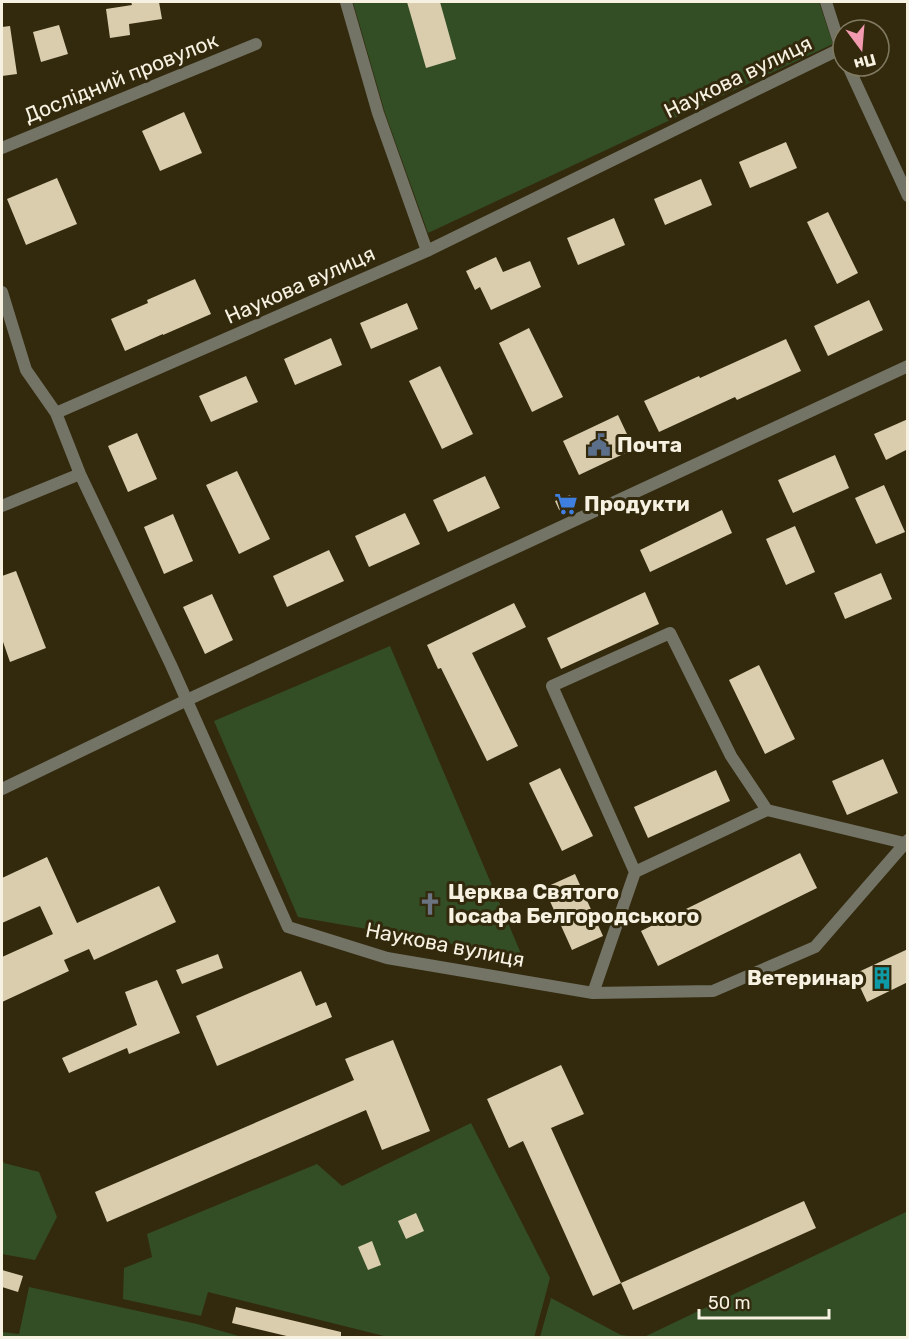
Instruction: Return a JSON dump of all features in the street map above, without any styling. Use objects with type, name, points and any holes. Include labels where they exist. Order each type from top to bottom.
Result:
[{"type":"street","points":[[346,2],[378,113],[427,251]]},
{"type":"street","name":"Наукова вулиця","points":[[826,2],[831,18]]},
{"type":"street","name":"Дослідний провулок","points":[[2,148],[256,44]]},
{"type":"street","name":"Наукова вулиця","points":[[766,810],[906,842],[815,947],[713,991],[593,993],[387,958],[288,927],[187,700],[81,474],[56,413],[427,251],[831,57]]},
{"type":"street","points":[[854,78],[908,196]]},
{"type":"street","points":[[2,292],[26,370],[56,413]]},
{"type":"street","points":[[2,789],[187,700],[908,366]]},
{"type":"street","points":[[2,506],[81,474]]},
{"type":"street","points":[[593,993],[635,872],[552,686],[670,633],[731,756],[766,810],[635,872]]},
{"type":"green space","points":[[353,2],[819,2],[831,38],[831,45],[428,233],[385,113]]},
{"type":"green space","points":[[390,646],[522,956],[298,917],[214,721]]},
{"type":"green space","points":[[471,1123],[550,1278],[534,1338],[388,1337],[208,1292],[201,1316],[123,1299],[124,1268],[152,1257],[147,1234],[317,1164],[342,1186]]},
{"type":"green space","points":[[2,1159],[4,1163],[39,1172],[57,1217],[35,1260],[2,1254]]},
{"type":"green space","points":[[906,1212],[907,1337],[644,1337]]},
{"type":"green space","points":[[29,1287],[197,1324],[242,1337],[2,1337],[2,1332],[19,1334]]},
{"type":"green space","points":[[551,1298],[621,1335],[637,1337],[540,1337]]},
{"type":"building","points":[[131,2],[159,2],[162,19],[129,24],[130,35],[110,38],[106,9],[132,5]]},
{"type":"building","points":[[407,2],[440,2],[456,59],[426,68]]},
{"type":"building","points":[[59,25],[68,54],[41,62],[33,32]]},
{"type":"building","points":[[10,26],[17,74],[2,76],[2,27]]},
{"type":"building","points":[[184,112],[202,153],[160,171],[142,131]]},
{"type":"building","points":[[786,142],[797,168],[750,188],[739,162]]},
{"type":"building","points":[[57,178],[77,224],[26,245],[7,199]]},
{"type":"building","points":[[701,179],[712,205],[665,225],[654,199]]},
{"type":"building","points":[[828,212],[858,273],[837,284],[807,222]]},
{"type":"building","points":[[614,218],[625,245],[578,265],[567,238]]},
{"type":"building","points":[[496,257],[503,272],[530,261],[541,287],[491,310],[480,287],[475,290],[466,271]]},
{"type":"building","points":[[195,279],[211,314],[125,351],[111,319]]},
{"type":"building","points":[[869,300],[883,330],[828,356],[814,326]]},
{"type":"building","points":[[407,303],[418,329],[371,349],[360,323]]},
{"type":"building","points":[[529,328],[563,397],[532,412],[499,343]]},
{"type":"building","points":[[331,338],[342,365],[295,385],[284,359]]},
{"type":"building","points":[[786,339],[801,371],[737,400],[735,397],[659,432],[644,401]]},
{"type":"building","points":[[440,366],[473,434],[442,449],[409,381]]},
{"type":"building","points":[[246,376],[258,402],[211,422],[199,396]]},
{"type":"building","name":"Почта","points":[[618,415],[634,449],[579,475],[563,441]]},
{"type":"building","points":[[908,419],[908,449],[886,460],[874,434]]},
{"type":"building","points":[[137,433],[157,479],[128,492],[108,446]]},
{"type":"building","points":[[835,455],[849,488],[793,513],[778,480]]},
{"type":"building","points":[[237,471],[270,539],[239,554],[206,485]]},
{"type":"building","points":[[485,476],[500,508],[448,532],[433,500]]},
{"type":"building","points":[[884,485],[905,532],[876,544],[855,498]]},
{"type":"building","name":"Продукти","points":[[570,495],[576,507],[561,514],[555,501]]},
{"type":"building","points":[[722,510],[732,533],[650,572],[640,550]]},
{"type":"building","points":[[405,513],[420,544],[369,567],[355,536]]},
{"type":"building","points":[[173,514],[193,561],[164,574],[144,527]]},
{"type":"building","points":[[795,526],[815,572],[786,585],[766,539]]},
{"type":"building","points":[[329,550],[344,581],[287,607],[273,576]]},
{"type":"building","points":[[16,571],[46,648],[10,662],[2,639],[2,576]]},
{"type":"building","points":[[881,573],[892,599],[845,619],[834,593]]},
{"type":"building","points":[[645,592],[659,624],[561,669],[547,638]]},
{"type":"building","points":[[212,594],[233,640],[205,654],[183,607]]},
{"type":"building","points":[[514,603],[526,627],[472,653],[518,746],[487,761],[441,668],[438,669],[427,645]]},
{"type":"building","points":[[759,665],[795,739],[765,754],[729,680]]},
{"type":"building","points":[[883,759],[898,793],[847,815],[832,781]]},
{"type":"building","points":[[560,768],[593,836],[562,851],[529,783]]},
{"type":"building","points":[[716,770],[730,801],[648,838],[634,807]]},
{"type":"building","points":[[800,853],[817,888],[658,966],[641,931]]},
{"type":"building","points":[[47,857],[77,923],[159,886],[176,922],[94,960],[89,949],[64,960],[69,971],[2,1002],[2,957],[53,934],[40,906],[2,923],[2,878]]},
{"type":"building","points":[[575,874],[603,936],[572,950],[544,888]]},
{"type":"building","name":"Ветеринар","points":[[908,949],[908,982],[867,1002],[854,974]]},
{"type":"building","points":[[218,954],[223,968],[182,984],[176,970]]},
{"type":"building","points":[[301,971],[316,1006],[326,1002],[332,1017],[217,1066],[196,1016]]},
{"type":"building","points":[[157,980],[180,1033],[129,1054],[127,1048],[69,1073],[62,1058],[137,1025],[125,992]]},
{"type":"building","points":[[393,1040],[430,1131],[382,1150],[366,1110],[107,1222],[95,1192],[354,1080],[345,1059]]},
{"type":"building","points":[[561,1065],[584,1114],[551,1128],[621,1283],[593,1296],[523,1141],[509,1148],[487,1099]]},
{"type":"building","points":[[804,1201],[816,1228],[633,1310],[621,1283]]},
{"type":"building","points":[[416,1213],[424,1231],[406,1239],[398,1221]]},
{"type":"building","points":[[372,1241],[381,1265],[368,1270],[358,1247]]},
{"type":"building","points":[[2,1270],[23,1276],[18,1292],[2,1287]]},
{"type":"building","points":[[236,1307],[341,1332],[341,1338],[295,1338],[232,1323]]},
{"type":"place","name":"Почта","points":[[599,445]]},
{"type":"place","name":"Продукти","points":[[566,504]]},
{"type":"place","name":"Церква Святого Іосафа Белгородського","points":[[430,904]]},
{"type":"place","name":"Ветеринар","points":[[882,978]]}]
